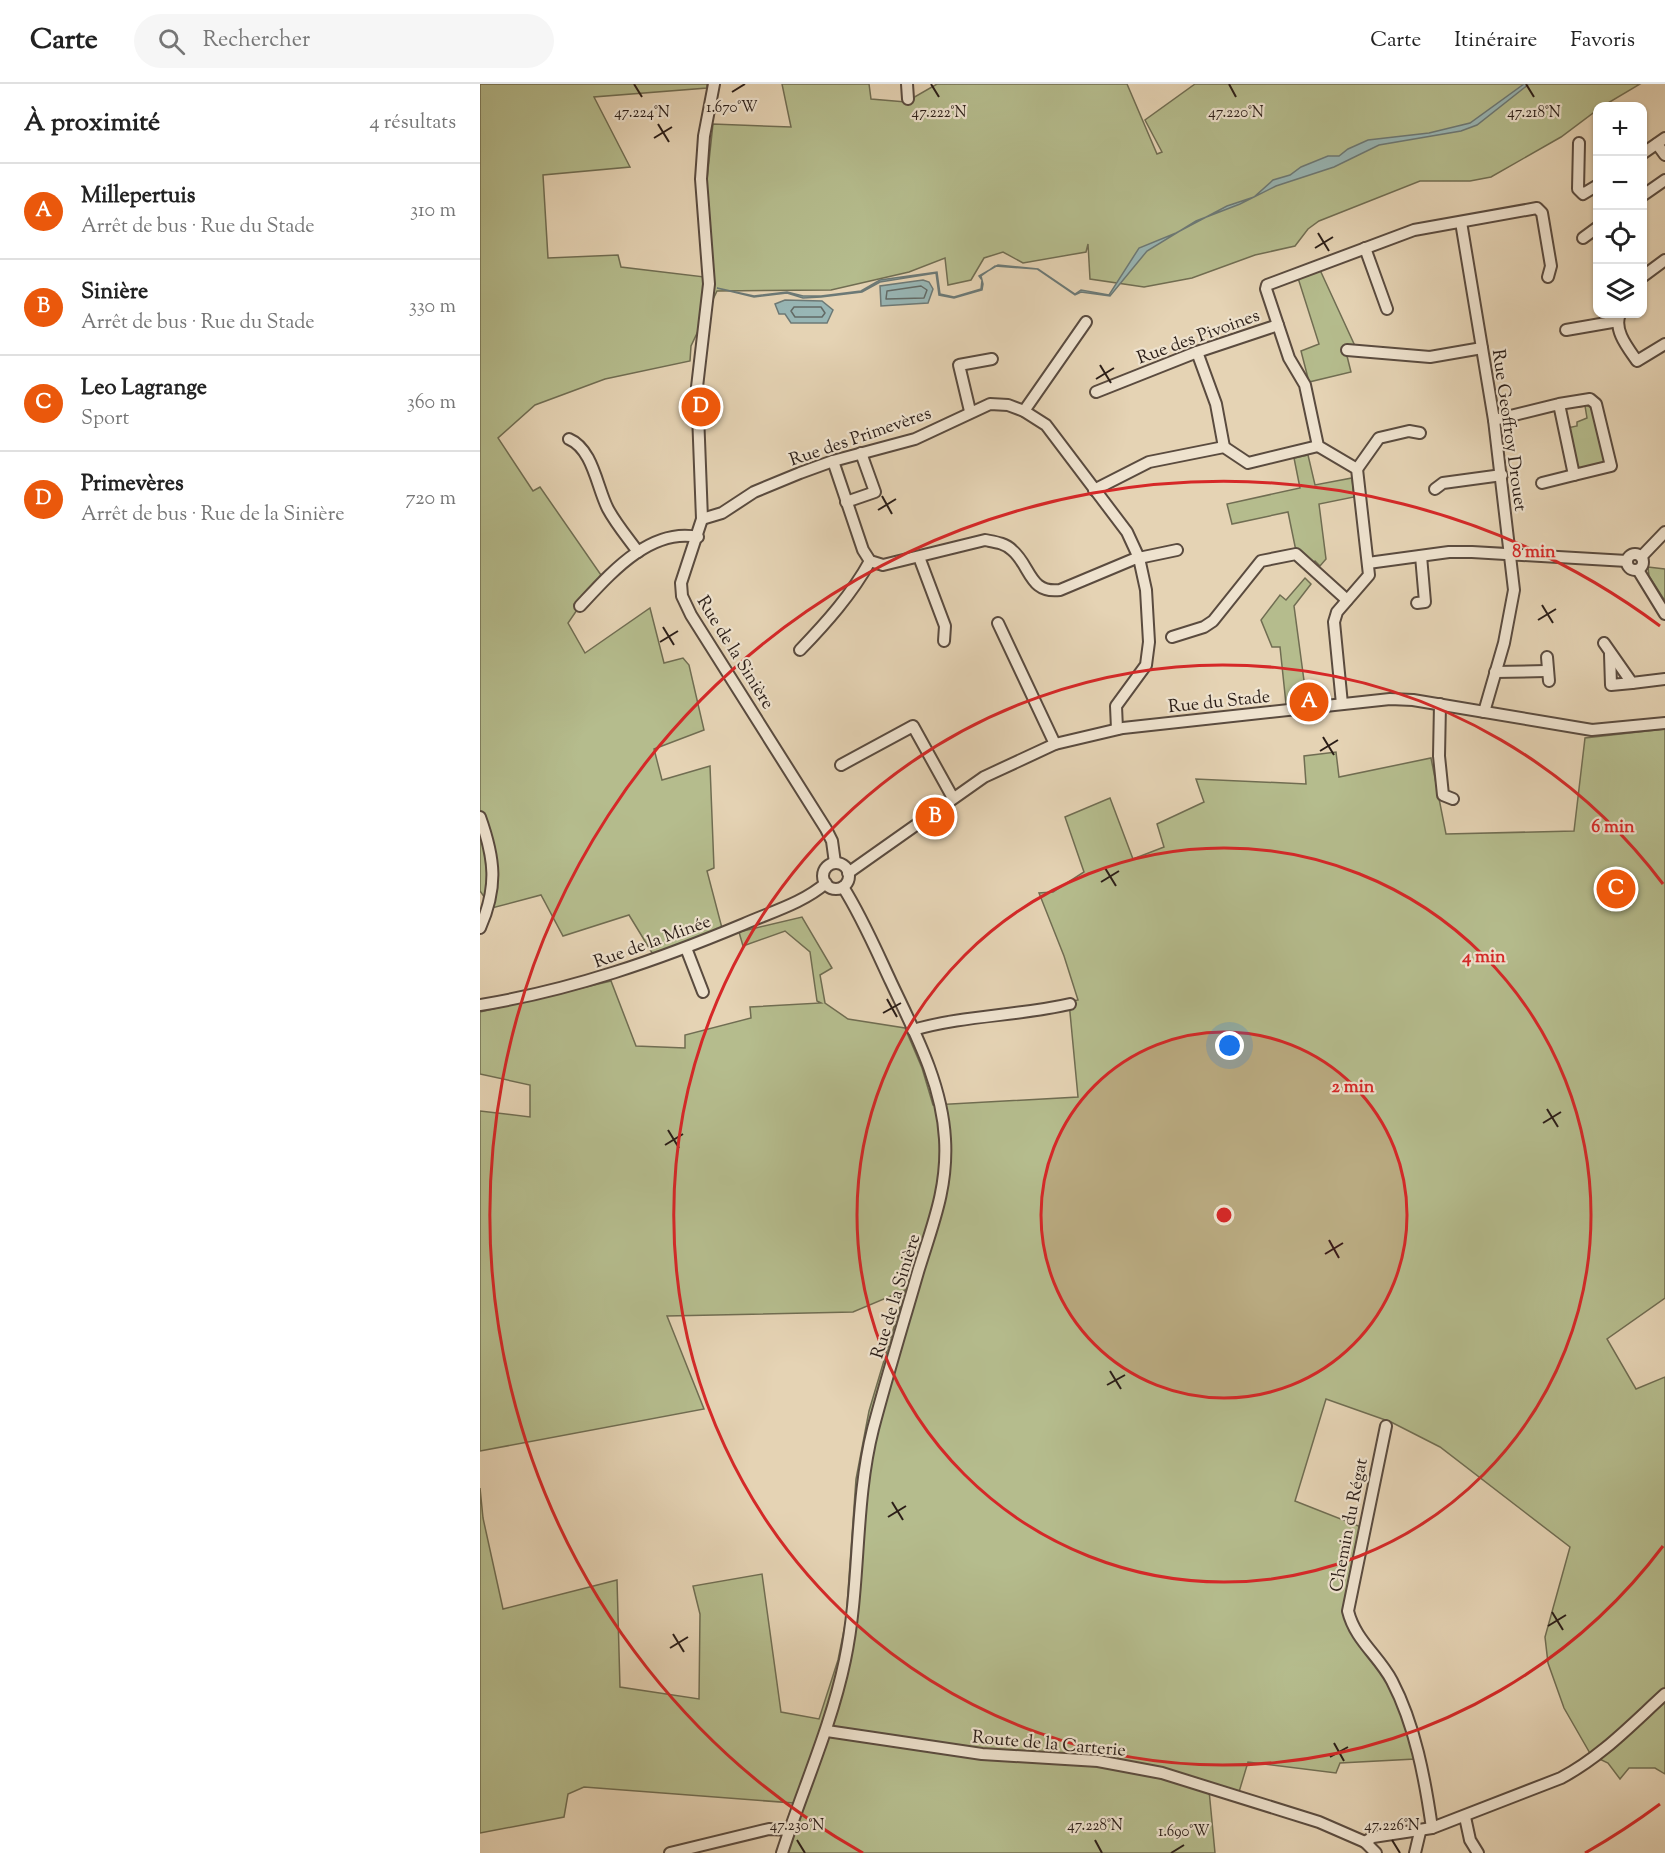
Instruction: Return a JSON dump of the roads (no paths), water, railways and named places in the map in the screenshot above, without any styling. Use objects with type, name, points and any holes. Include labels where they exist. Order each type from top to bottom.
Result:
[{"type":"street","name":"Rue de la Sinière","points":[[714,84],[704,136],[700,179],[708,263],[707,309],[697,387],[702,519],[698,537],[681,583],[684,603],[809,799],[832,841],[835,863]]},
{"type":"street","points":[[907,84],[908,99]]},
{"type":"street","points":[[1647,151],[1661,141],[1665,155]]},
{"type":"street","points":[[1579,143],[1578,189],[1583,194],[1593,188]]},
{"type":"street","points":[[1647,193],[1665,180]]},
{"type":"street","points":[[1317,446],[1305,385],[1289,358],[1267,285],[1414,230],[1537,208],[1542,213],[1551,266],[1548,278]]},
{"type":"street","name":"Rue Geoffroy Drouet","points":[[1461,222],[1502,475],[1514,598],[1484,712]]},
{"type":"street","points":[[1583,238],[1593,231]]},
{"type":"street","points":[[1365,248],[1387,309]]},
{"type":"street","points":[[1647,274],[1665,261]]},
{"type":"street","points":[[1566,330],[1615,318]]},
{"type":"street","points":[[1619,318],[1624,344],[1637,361],[1665,344]]},
{"type":"street","points":[[1024,411],[1086,321]]},
{"type":"street","name":"Rue des Pivoines","points":[[1096,392],[1197,352],[1278,325]]},
{"type":"street","points":[[1347,350],[1430,357],[1482,348]]},
{"type":"street","points":[[1197,352],[1215,404],[1224,447],[1248,463],[1317,446],[1357,469]]},
{"type":"street","points":[[970,411],[959,365],[992,359]]},
{"type":"street","points":[[1494,420],[1558,404],[1590,399],[1596,404],[1611,466],[1542,483]]},
{"type":"street","name":"Rue des Primevères","points":[[702,519],[722,513],[754,492],[833,461],[928,434],[970,411],[990,404],[1008,405],[1024,411],[1046,425],[1127,532],[1139,558],[1146,590],[1149,642],[1146,665],[1116,706],[1117,729]]},
{"type":"street","points":[[1558,404],[1574,475]]},
{"type":"street","points":[[1342,704],[1334,622],[1337,612],[1369,575],[1357,469],[1379,438],[1409,431],[1420,433]]},
{"type":"street","points":[[569,439],[576,442],[591,464],[609,510],[638,552]]},
{"type":"street","points":[[1094,490],[1149,462],[1224,447]]},
{"type":"street","points":[[846,502],[875,492],[861,453]]},
{"type":"street","points":[[833,461],[863,550],[870,561],[883,565],[985,540],[1002,543],[1013,550],[1037,584],[1050,591],[1060,590],[1139,558],[1177,550]]},
{"type":"street","points":[[1435,489],[1443,483],[1502,475]]},
{"type":"street","points":[[1641,557],[1665,532]]},
{"type":"street","points":[[580,606],[604,580],[638,552],[680,533],[698,537]]},
{"type":"street","points":[[1368,564],[1449,552],[1627,561]]},
{"type":"street","points":[[1172,637],[1204,627],[1213,621],[1261,561],[1296,554],[1347,600]]},
{"type":"street","points":[[1627,561],[1632,555],[1641,557]]},
{"type":"street","points":[[1418,603],[1425,602],[1421,556]]},
{"type":"street","points":[[919,557],[945,626],[944,641]]},
{"type":"street","points":[[1638,570],[1643,564],[1641,557]]},
{"type":"street","points":[[800,650],[825,624],[870,561]]},
{"type":"street","points":[[1627,561],[1631,569],[1638,570]]},
{"type":"street","points":[[1638,570],[1665,614]]},
{"type":"street","points":[[998,622],[1056,744]]},
{"type":"street","points":[[1604,643],[1632,683]]},
{"type":"street","points":[[1610,654],[1611,685],[1665,679]]},
{"type":"street","points":[[1495,672],[1547,676],[1547,657]]},
{"type":"street","name":"Rue du Stade","points":[[848,873],[953,798],[1004,766],[1056,744],[1117,729],[1342,704],[1413,699],[1592,730],[1665,723]]},
{"type":"street","points":[[1440,704],[1441,782],[1443,795],[1453,799]]},
{"type":"street","points":[[841,765],[911,722],[953,798]]},
{"type":"street","points":[[480,817],[493,867],[493,894],[480,928]]},
{"type":"street","points":[[835,863],[842,865],[848,873],[848,881],[843,887],[831,888],[826,883],[825,870],[835,863]]},
{"type":"street","name":"Rue de la Minée","points":[[480,1005],[627,970],[795,902],[826,883]]},
{"type":"street","name":"Rue de la Sinière","points":[[782,1853],[827,1731],[845,1661],[855,1606],[863,1486],[872,1431],[918,1272],[938,1213],[946,1169],[945,1136],[937,1094],[913,1030],[855,907],[843,887]]},
{"type":"street","points":[[686,948],[703,992]]},
{"type":"street","points":[[913,1030],[953,1020],[1034,1012],[1070,1004]]},
{"type":"street","name":"Chemin du Régat","points":[[1386,1426],[1348,1611],[1352,1626],[1391,1678],[1406,1710],[1432,1828]]},
{"type":"street","points":[[1376,1853],[1365,1842],[1373,1837],[1420,1832],[1546,1785],[1578,1769],[1665,1694]]},
{"type":"street","name":"Route de la Carterie","points":[[827,1731],[982,1754],[1098,1761],[1162,1773],[1319,1821],[1365,1842]]},
{"type":"street","points":[[1465,1817],[1470,1840],[1478,1853]]},
{"type":"street","points":[[670,1853],[769,1829],[790,1830]]},
{"type":"street","points":[[1415,1853],[1420,1832]]},
{"type":"water","points":[[1524,84],[1529,84],[1477,125],[1461,131],[1379,145],[1334,167],[1276,186],[1254,197],[1273,180],[1290,175],[1301,167],[1328,156],[1339,156],[1368,140],[1429,133],[1470,123]]},
{"type":"water","points":[[1254,197],[1240,204],[1206,217],[1227,206]]},
{"type":"water","points":[[1179,231],[1147,251],[1110,296],[1081,292],[1075,295],[1037,269],[996,266],[1038,269],[1075,294],[1081,290],[1109,295],[1139,248]]},
{"type":"water","points":[[937,272],[940,294],[954,297],[981,289],[982,280],[982,290],[954,298],[939,295],[936,273],[880,282],[862,292],[821,297],[803,298],[787,293],[754,297],[717,288],[754,296],[787,292],[803,296],[821,296],[861,291],[880,280]]},
{"type":"water","points":[[923,280],[929,282],[933,289],[928,303],[881,306],[880,286]]},
{"type":"water","points":[[785,300],[822,301],[833,310],[827,323],[791,323],[785,314],[779,314],[775,304]]},
{"type":"place","name":"Primevères","points":[[701,407]]},
{"type":"place","name":"Millepertuis","points":[[1309,702]]},
{"type":"place","name":"Sinière","points":[[935,817]]},
{"type":"place","name":"Leo Lagrange","points":[[1616,889]]}]
